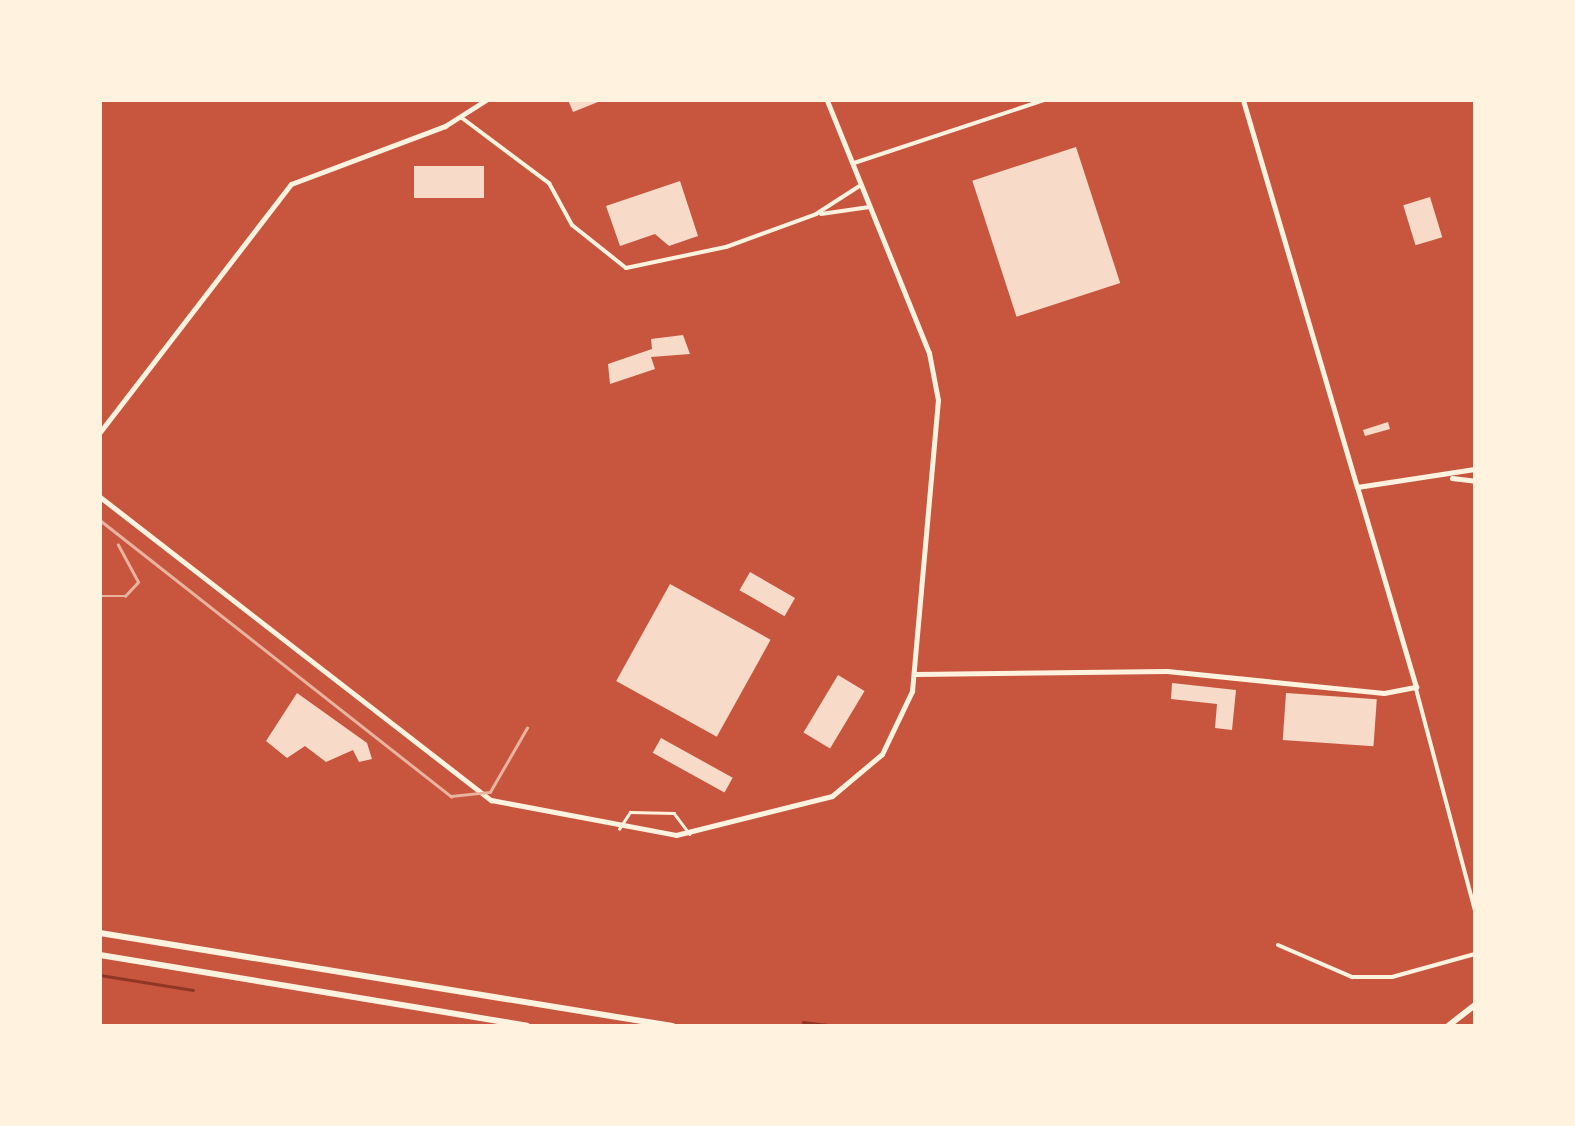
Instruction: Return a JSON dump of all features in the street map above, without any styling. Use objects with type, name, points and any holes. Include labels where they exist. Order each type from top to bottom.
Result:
[{"type":"main road","points":[[100,932],[672,1026]]},
{"type":"main road","points":[[100,955],[527,1026]]},
{"type":"main road","points":[[1448,1026],[1475,1005]]},
{"type":"street","points":[[100,432],[291,184],[462,118],[486,100]]},
{"type":"street","points":[[101,498],[484,797],[619,829],[690,834],[842,790],[894,737],[916,674],[936,386],[827,100]]},
{"type":"street","points":[[852,164],[1044,100]]},
{"type":"street","points":[[1243,100],[1416,687],[1475,911]]},
{"type":"street","points":[[462,118],[549,183],[572,226],[630,268],[704,252],[816,214],[870,207]]},
{"type":"street","points":[[816,214],[861,185]]},
{"type":"street","points":[[1444,478],[1475,468]]},
{"type":"street","points":[[1357,487],[1444,478],[1475,481]]},
{"type":"street","points":[[916,674],[1166,671],[1384,692],[1416,687]]},
{"type":"street","points":[[1278,946],[1352,977],[1392,977],[1475,954]]},
{"type":"lane","points":[[619,829],[630,812],[674,813],[690,834]]},
{"type":"building","points":[[568,100],[603,100],[573,112]]},
{"type":"building","points":[[1076,147],[1120,283],[1017,317],[972,181]]},
{"type":"building","points":[[414,166],[484,166],[484,198],[414,198]]},
{"type":"building","points":[[680,181],[698,236],[669,246],[655,234],[620,246],[606,206]]},
{"type":"building","points":[[1430,197],[1442,237],[1416,245],[1403,205]]},
{"type":"building","points":[[683,335],[690,354],[651,357],[655,369],[610,384],[608,364],[652,349],[651,339]]},
{"type":"building","points":[[1388,422],[1390,429],[1365,436],[1363,430]]},
{"type":"building","points":[[750,572],[795,598],[785,616],[740,590]]},
{"type":"building","points":[[670,584],[771,640],[717,737],[616,681]]},
{"type":"building","points":[[838,675],[865,691],[830,748],[803,732]]},
{"type":"building","points":[[1172,683],[1236,690],[1232,730],[1215,728],[1217,704],[1171,699]]},
{"type":"building","points":[[297,693],[367,743],[372,759],[359,762],[353,750],[326,762],[305,746],[287,758],[266,741]]},
{"type":"building","points":[[1286,693],[1377,699],[1373,746],[1283,740]]},
{"type":"building","points":[[661,738],[733,778],[724,793],[653,753]]},
{"type":"waterway","points":[[100,975],[193,990]]},
{"type":"waterway","points":[[803,1022],[836,1026]]},
{"type":"tram line","points":[[100,520],[451,796],[490,792],[527,728]]},
{"type":"tram line","points":[[100,596],[125,596],[138,582],[118,545]]}]
